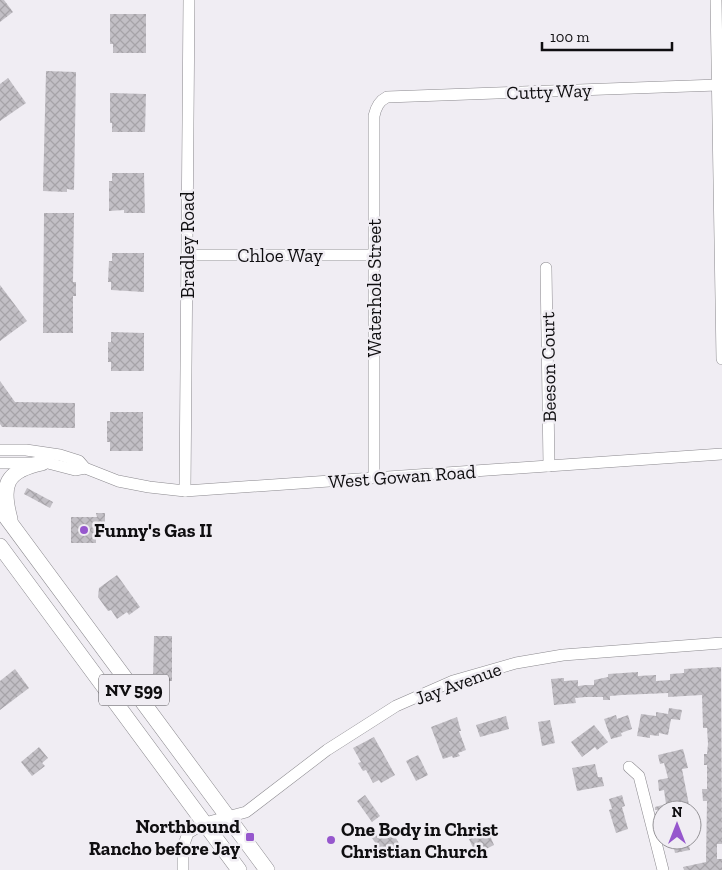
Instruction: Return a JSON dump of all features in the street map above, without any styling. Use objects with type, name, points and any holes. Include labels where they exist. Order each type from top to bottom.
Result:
[{"type":"main road","points":[[11,523],[5,501],[8,482],[18,470],[42,463]]},
{"type":"main road","name":"NV 599","points":[[0,509],[267,870]]},
{"type":"main road","name":"NV 599","points":[[0,546],[239,870]]},
{"type":"street","name":"Bradley Road","points":[[185,491],[189,0]]},
{"type":"street","points":[[716,0],[722,358]]},
{"type":"street","name":"Cutty Way","points":[[380,100],[387,97],[718,85]]},
{"type":"street","name":"Waterhole Street","points":[[374,478],[374,116],[380,100]]},
{"type":"street","name":"Chloe Way","points":[[187,255],[374,255]]},
{"type":"street","name":"Beeson Court","points":[[546,268],[550,466]]},
{"type":"street","name":"West Gowan Road","points":[[0,450],[26,450],[60,455],[79,461],[85,468],[118,481],[149,488],[185,491],[722,454]]},
{"type":"street","name":"West Gowan Road","points":[[0,463],[42,463],[75,470],[85,468]]},
{"type":"street","name":"Jay Avenue","points":[[205,823],[246,812],[327,750],[396,706],[453,681],[516,663],[563,655],[722,643]]},
{"type":"street","points":[[629,767],[639,776],[663,870]]},
{"type":"street","points":[[183,870],[183,847],[188,833],[205,823]]},
{"type":"building","points":[[0,0],[4,0],[13,12],[0,22]]},
{"type":"building","points":[[110,14],[146,14],[146,53],[113,53],[113,44],[110,44]]},
{"type":"building","points":[[46,71],[76,72],[74,190],[67,189],[67,192],[43,191]]},
{"type":"building","points":[[8,78],[26,103],[0,121],[0,84]]},
{"type":"building","points":[[110,93],[146,94],[145,132],[112,132],[112,123],[110,123]]},
{"type":"building","points":[[112,173],[144,173],[145,213],[124,213],[124,210],[109,211],[109,181],[112,181]]},
{"type":"building","points":[[44,213],[74,213],[73,282],[76,282],[76,296],[73,296],[73,333],[43,333]]},
{"type":"building","points":[[112,253],[144,253],[144,292],[111,290],[111,282],[108,282],[109,261],[112,261]]},
{"type":"building","points":[[0,285],[27,321],[0,341]]},
{"type":"building","points":[[111,332],[144,333],[144,371],[111,371],[111,362],[108,362],[108,342],[111,342]]},
{"type":"building","points":[[0,381],[15,402],[75,403],[75,428],[2,427],[0,424]]},
{"type":"building","points":[[110,412],[143,412],[143,451],[110,451],[110,442],[107,442],[107,421],[110,421]]},
{"type":"building","points":[[27,488],[53,502],[50,508],[24,494]]},
{"type":"building","points":[[96,513],[105,513],[105,534],[96,534],[96,543],[71,543],[71,517],[97,517]]},
{"type":"building","points":[[117,575],[140,607],[129,615],[127,612],[117,619],[111,610],[108,611],[98,597],[99,588]]},
{"type":"building","points":[[154,636],[172,636],[172,681],[153,681]]},
{"type":"building","points":[[721,667],[722,844],[717,844],[717,859],[722,859],[722,870],[684,870],[683,867],[706,862],[707,801],[703,801],[702,789],[707,789],[707,765],[704,765],[704,754],[707,754],[708,744],[707,728],[703,728],[702,695],[668,697],[668,693],[622,695],[610,696],[610,700],[603,700],[603,697],[585,697],[575,698],[576,703],[554,705],[551,679],[564,678],[564,681],[578,680],[578,686],[594,685],[594,680],[608,677],[608,674],[638,672],[638,676],[656,675],[656,681],[670,680],[670,674],[684,673],[684,669]]},
{"type":"building","points":[[15,669],[29,688],[0,710],[0,681]]},
{"type":"building","points":[[669,708],[682,710],[680,720],[671,719],[668,735],[659,733],[659,736],[650,735],[650,738],[637,736],[641,714],[656,716],[656,712],[668,714]]},
{"type":"building","points":[[616,715],[617,719],[628,715],[632,729],[621,733],[622,736],[611,739],[604,719]]},
{"type":"building","points":[[506,716],[509,729],[480,737],[476,725]]},
{"type":"building","points":[[457,717],[461,731],[459,731],[466,750],[458,753],[460,756],[443,759],[431,727]]},
{"type":"building","points":[[550,720],[555,743],[542,746],[538,722]]},
{"type":"building","points":[[594,725],[608,742],[597,750],[595,747],[582,757],[571,742]]},
{"type":"building","points":[[374,737],[395,775],[381,783],[379,780],[373,783],[366,770],[363,771],[358,763],[361,762],[353,748]]},
{"type":"building","points":[[39,747],[48,758],[42,763],[45,766],[32,776],[21,762]]},
{"type":"building","points":[[683,749],[688,768],[682,769],[688,800],[665,800],[664,790],[659,791],[658,780],[668,778],[664,763],[660,764],[658,755]]},
{"type":"building","points":[[418,755],[428,775],[416,781],[406,761]]},
{"type":"building","points":[[595,764],[598,777],[602,777],[604,786],[577,791],[572,768]]},
{"type":"building","points":[[365,795],[380,816],[372,822],[357,801]]},
{"type":"building","points":[[622,795],[625,806],[622,807],[628,829],[616,833],[609,810],[612,809],[609,799]]},
{"type":"building","points":[[389,827],[402,848],[386,859],[372,838]]},
{"type":"building","points":[[488,831],[494,845],[482,851],[481,847],[474,850],[469,839]]},
{"type":"building","points":[[674,850],[690,850],[675,853]]},
{"type":"place","name":"Funny's Gas II","points":[[84,530]]},
{"type":"place","name":"Northbound Rancho before Jay","points":[[250,837]]},
{"type":"place","name":"One Body in Christ Christian Church","points":[[331,840]]}]
